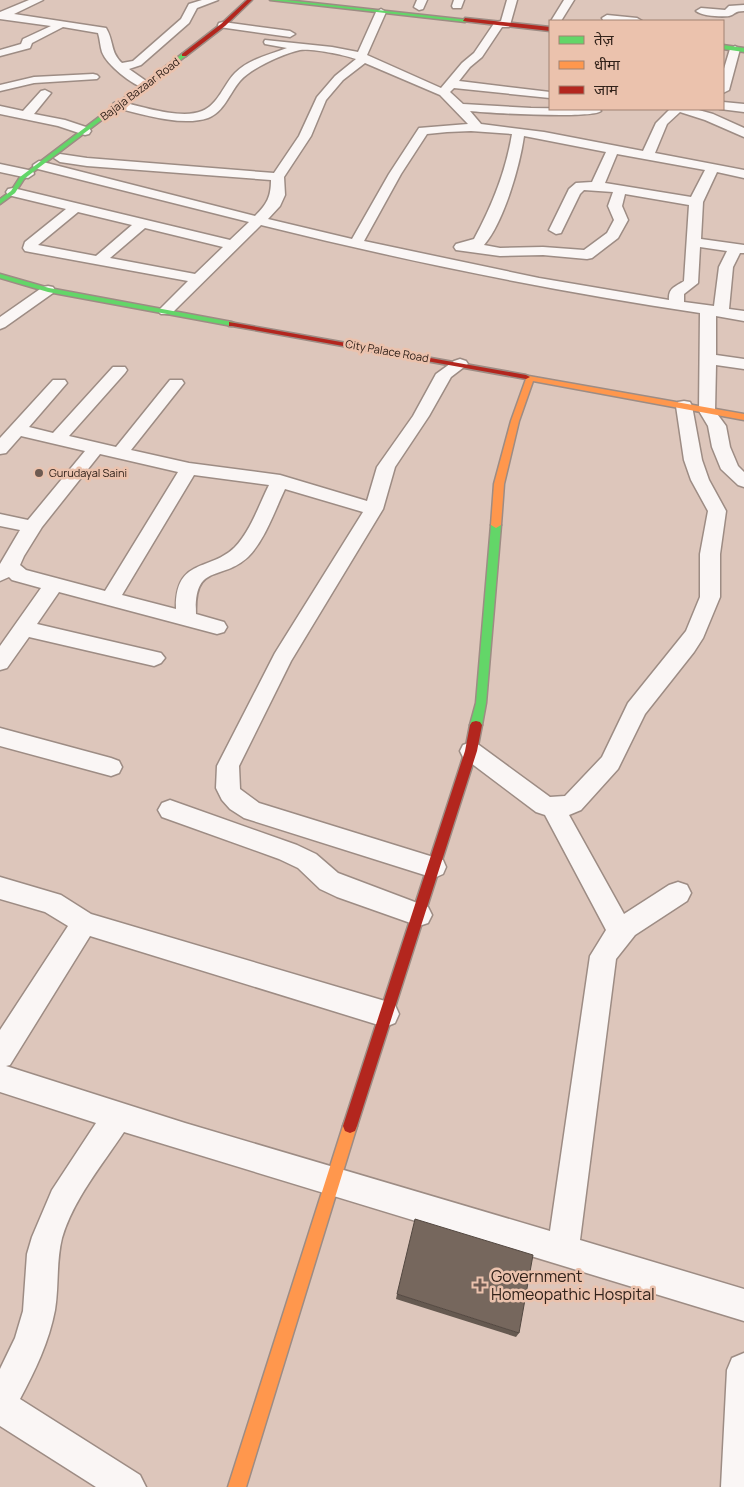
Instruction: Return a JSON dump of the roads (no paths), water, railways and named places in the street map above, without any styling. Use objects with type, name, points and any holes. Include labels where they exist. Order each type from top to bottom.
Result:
[{"type":"street","points":[[2,17],[14,9],[38,0]]},
{"type":"street","points":[[122,67],[138,63],[185,21],[193,6],[214,0]]},
{"type":"street","name":"Bajaja Bazaar Road","points":[[34,168],[223,26],[250,0]]},
{"type":"street","points":[[272,0],[549,29]]},
{"type":"street","points":[[447,88],[466,65],[478,55],[502,25],[512,0]]},
{"type":"street","points":[[557,20],[569,0]]},
{"type":"street","points":[[700,0],[702,3],[700,16],[728,13],[733,8],[744,8]]},
{"type":"street","points":[[166,311],[276,201],[278,177],[305,136],[324,95],[339,78],[363,58],[381,12]]},
{"type":"street","points":[[2,17],[102,30],[106,39],[108,54],[145,85]]},
{"type":"street","points":[[608,18],[627,20]]},
{"type":"street","points":[[0,53],[26,46],[27,41],[32,37],[62,24]]},
{"type":"street","points":[[223,26],[310,37],[324,43],[332,50]]},
{"type":"street","points":[[269,42],[332,50],[363,58],[447,88],[549,96]]},
{"type":"street","points":[[118,104],[189,117],[205,115],[211,112],[231,83],[243,71],[298,47]]},
{"type":"street","points":[[724,47],[739,49],[724,87]]},
{"type":"street","points":[[0,88],[34,80],[93,77]]},
{"type":"street","points":[[447,88],[459,107],[478,128]]},
{"type":"street","points":[[26,115],[45,93]]},
{"type":"street","points":[[724,106],[744,108]]},
{"type":"street","points":[[459,107],[525,112],[595,110],[591,128],[579,142]]},
{"type":"street","points":[[0,110],[61,123],[85,131]]},
{"type":"street","points":[[647,156],[662,123],[675,110]]},
{"type":"street","points":[[690,110],[712,113],[744,133]]},
{"type":"street","points":[[356,244],[420,133],[431,129],[478,128],[518,132],[744,174]]},
{"type":"street","points":[[447,263],[454,250],[476,244],[492,219],[514,160],[518,132]]},
{"type":"street","points":[[597,186],[613,149]]},
{"type":"street","points":[[0,168],[34,168],[87,162],[278,177]]},
{"type":"street","points":[[0,202],[11,187],[34,168]]},
{"type":"street","points":[[34,168],[257,222],[447,263],[563,287],[744,316]]},
{"type":"street","points":[[677,305],[676,292],[691,283],[696,202],[713,168]]},
{"type":"street","points":[[556,230],[577,189],[581,186],[620,189],[696,202]]},
{"type":"street","points":[[11,187],[76,207],[234,245]]},
{"type":"street","points":[[467,246],[500,252],[543,251],[582,256],[616,232],[621,220],[615,206],[620,189]]},
{"type":"street","points":[[76,207],[30,245],[30,248],[198,279]]},
{"type":"street","points":[[100,260],[143,222]]},
{"type":"street","points":[[694,242],[739,249],[726,267],[715,311],[708,359],[708,411],[717,426],[721,447],[730,469],[744,481]]},
{"type":"street","name":"City Palace Road","points":[[0,276],[48,290],[744,417]]},
{"type":"street","name":"City Palace Road","points":[[0,284],[31,286]]},
{"type":"street","points":[[0,324],[48,290]]},
{"type":"street","points":[[0,309],[32,303]]},
{"type":"street","points":[[708,359],[744,364]]},
{"type":"street","points":[[434,867],[252,811],[239,804],[229,794],[226,781],[228,766],[282,660],[374,509],[386,467],[421,416],[444,374],[460,364]]},
{"type":"street","points":[[0,449],[17,430],[70,392],[119,370]]},
{"type":"street","points":[[237,1487],[385,1014],[420,915],[471,751],[481,703],[499,484],[515,421],[530,379]]},
{"type":"street","points":[[120,454],[176,383]]},
{"type":"street","points":[[57,439],[70,392]]},
{"type":"street","points":[[471,751],[544,805],[553,808],[565,807],[573,803],[610,763],[636,709],[687,647],[696,633],[710,597],[710,554],[717,511],[700,480],[693,460],[690,429],[684,406]]},
{"type":"street","points":[[17,430],[190,469],[280,481],[374,509]]},
{"type":"street","points":[[97,447],[32,527],[5,571],[217,627]]},
{"type":"street","points":[[110,599],[190,469]]},
{"type":"street","points":[[186,618],[187,592],[192,579],[204,570],[228,561],[240,552],[280,481]]},
{"type":"street","points":[[0,520],[32,527]]},
{"type":"street","points":[[0,662],[55,584]]},
{"type":"street","points":[[23,628],[154,658]]},
{"type":"street","points":[[0,736],[111,767]]},
{"type":"street","points":[[553,808],[620,932]]},
{"type":"street","points":[[170,810],[288,852],[306,861],[329,881],[337,885],[420,915]]},
{"type":"street","points":[[0,888],[52,903],[84,923],[385,1014]]},
{"type":"street","points":[[563,1249],[603,956],[620,932],[635,919],[678,893]]},
{"type":"street","points":[[0,1055],[84,923]]},
{"type":"street","points":[[0,1078],[117,1117],[563,1249],[744,1305]]},
{"type":"street","points":[[0,1402],[25,1358],[36,1323],[41,1296],[43,1254],[50,1232],[59,1211],[78,1178],[117,1117]]},
{"type":"street","points":[[741,1467],[744,1370]]},
{"type":"street","points":[[0,1406],[128,1487]]},
{"type":"place","name":"Gurudayal Saini","points":[[39,473]]},
{"type":"place","name":"Government Homeopathic Hospital","points":[[480,1285]]}]
